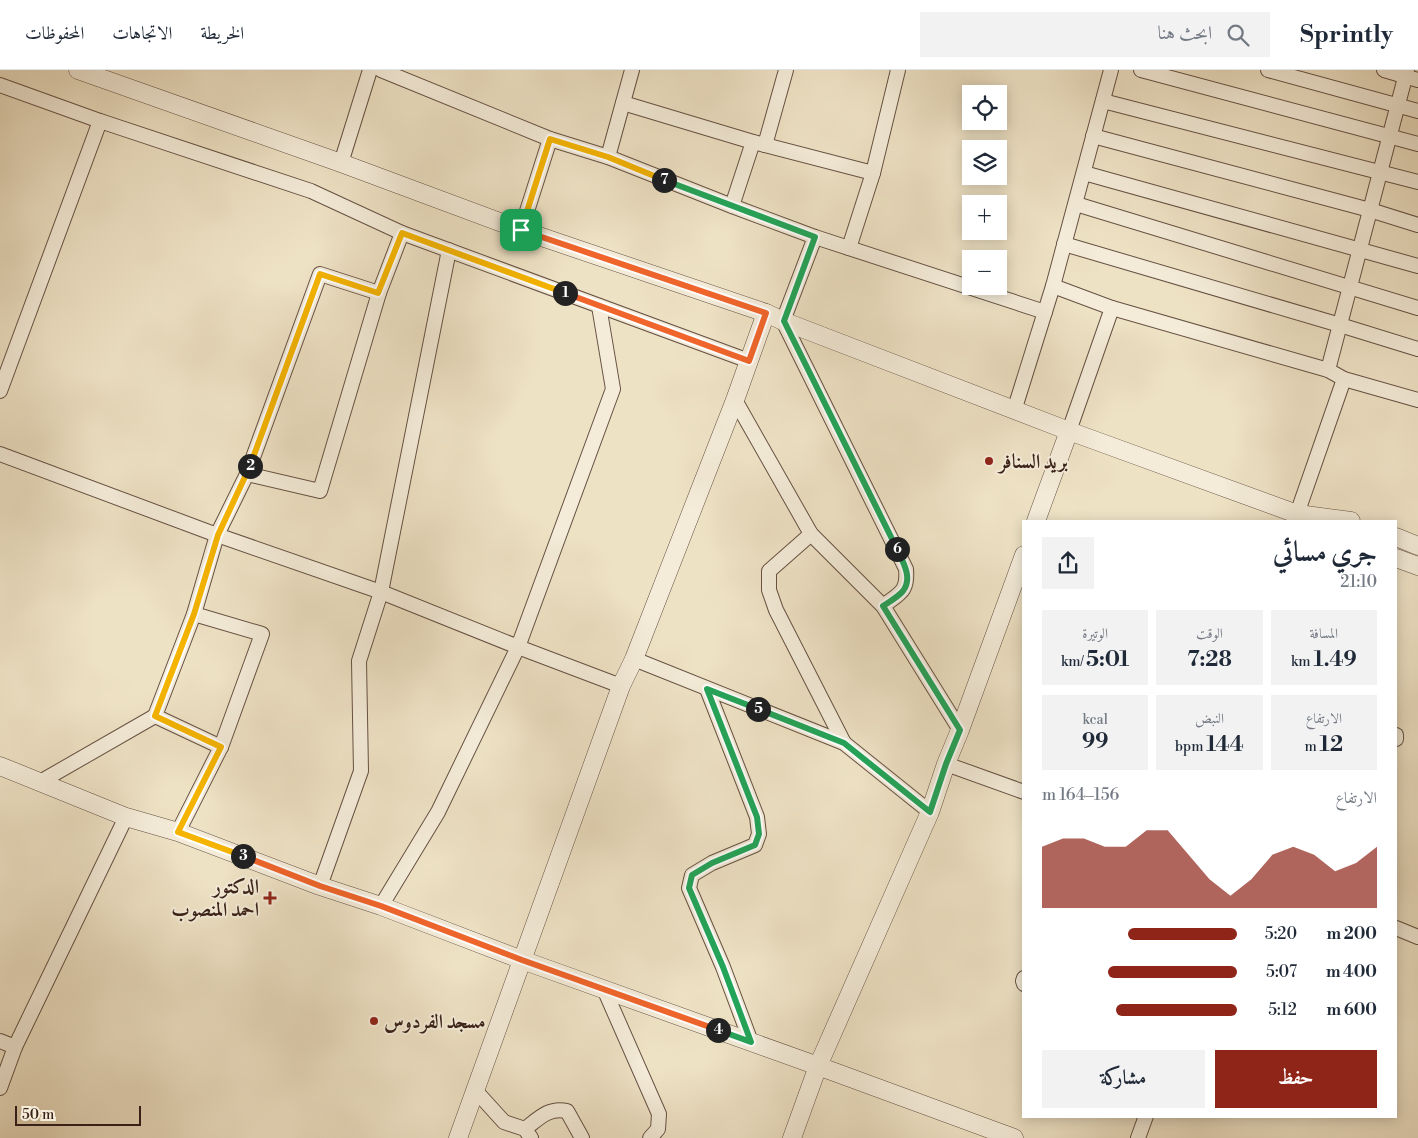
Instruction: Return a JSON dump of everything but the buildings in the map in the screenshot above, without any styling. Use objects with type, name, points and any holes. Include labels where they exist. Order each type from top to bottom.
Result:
[{"type":"street","points":[[78,70],[341,163],[521,230],[766,313],[1069,431],[1304,517],[1339,520]]},
{"type":"street","points":[[341,163],[370,70]]},
{"type":"street","points":[[381,70],[550,139],[608,157],[815,237],[1045,312]]},
{"type":"street","points":[[608,157],[632,70]]},
{"type":"street","points":[[732,206],[759,144],[786,70]]},
{"type":"street","points":[[849,248],[873,173],[898,70]]},
{"type":"street","points":[[1014,410],[1053,286],[1112,70]]},
{"type":"street","points":[[1141,70],[1418,144]]},
{"type":"street","points":[[1268,70],[1418,111]]},
{"type":"street","points":[[1328,370],[1398,105],[1410,76],[1384,70]]},
{"type":"street","points":[[0,85],[100,121],[311,191],[402,233],[749,361]]},
{"type":"street","points":[[1102,101],[1418,182]]},
{"type":"street","points":[[623,103],[759,144],[873,173]]},
{"type":"street","points":[[0,390],[100,121]]},
{"type":"street","points":[[1093,136],[1370,210],[1418,225]]},
{"type":"street","points":[[521,230],[550,139]]},
{"type":"street","points":[[1084,173],[1418,266]]},
{"type":"street","points":[[1076,204],[1418,308]]},
{"type":"street","points":[[247,474],[320,491],[378,293],[402,233]]},
{"type":"street","points":[[815,237],[784,321],[906,568],[907,580],[903,591],[883,606]]},
{"type":"street","points":[[1064,244],[1418,349]]},
{"type":"street","points":[[320,886],[361,771],[359,661],[381,592],[449,250]]},
{"type":"street","points":[[40,782],[155,716],[194,614],[218,535],[247,474],[320,274],[378,293]]},
{"type":"street","points":[[1053,286],[1112,308],[1328,370],[1344,379],[1418,400]]},
{"type":"street","points":[[381,906],[438,812],[518,647],[613,389],[599,306]]},
{"type":"street","points":[[1036,520],[1112,308]]},
{"type":"street","points":[[458,1138],[621,686],[634,660],[735,400],[766,313]]},
{"type":"street","points":[[1304,517],[1344,379]]},
{"type":"street","points":[[735,400],[811,534],[883,606],[960,730]]},
{"type":"street","points":[[0,454],[218,535],[381,592],[621,686]]},
{"type":"street","points":[[811,534],[769,572],[769,590],[776,610],[844,743]]},
{"type":"street","points":[[1397,537],[1418,546]]},
{"type":"street","points":[[1397,558],[1418,566]]},
{"type":"street","points":[[792,1138],[818,1066],[930,812],[1022,560]]},
{"type":"street","points":[[178,832],[221,747],[262,634],[194,614]]},
{"type":"street","points":[[634,660],[844,743],[930,812]]},
{"type":"street","points":[[707,689],[757,817],[759,834],[755,845],[712,863],[692,875],[689,888],[723,967],[751,1042]]},
{"type":"street","points":[[155,716],[221,747]]},
{"type":"street","points":[[946,764],[1022,791]]},
{"type":"street","points":[[0,766],[126,818],[178,832],[522,960],[1014,1138]]},
{"type":"street","points":[[0,1088],[15,1047],[126,818]]},
{"type":"street","points":[[1397,928],[1418,937]]},
{"type":"street","points":[[604,989],[659,1114],[658,1129],[650,1138]]},
{"type":"street","points":[[0,1042],[15,1047]]},
{"type":"street","points":[[475,1090],[504,1122],[528,1134],[544,1114],[558,1109],[567,1111],[582,1138]]},
{"type":"street","points":[[1138,1138],[1145,1118]]},
{"type":"place","name":"بريد السنافر","points":[[989,461]]},
{"type":"place","name":"الدكتور احمد المنصوب","points":[[270,898]]},
{"type":"place","name":"مسجد الفردوس","points":[[374,1021]]},
{"type":"route","points":[[550,139],[608,157],[815,237],[784,321],[906,568],[907,580],[903,591],[883,606],[960,730],[930,812],[844,743],[707,689],[757,817],[759,834],[755,845],[712,863],[692,875],[689,888],[723,967],[751,1042],[522,960],[381,906],[320,886],[178,832],[221,747],[155,716],[194,614],[218,535],[247,474],[320,274],[378,293],[402,233],[749,361],[766,313],[521,230],[550,139]]}]
